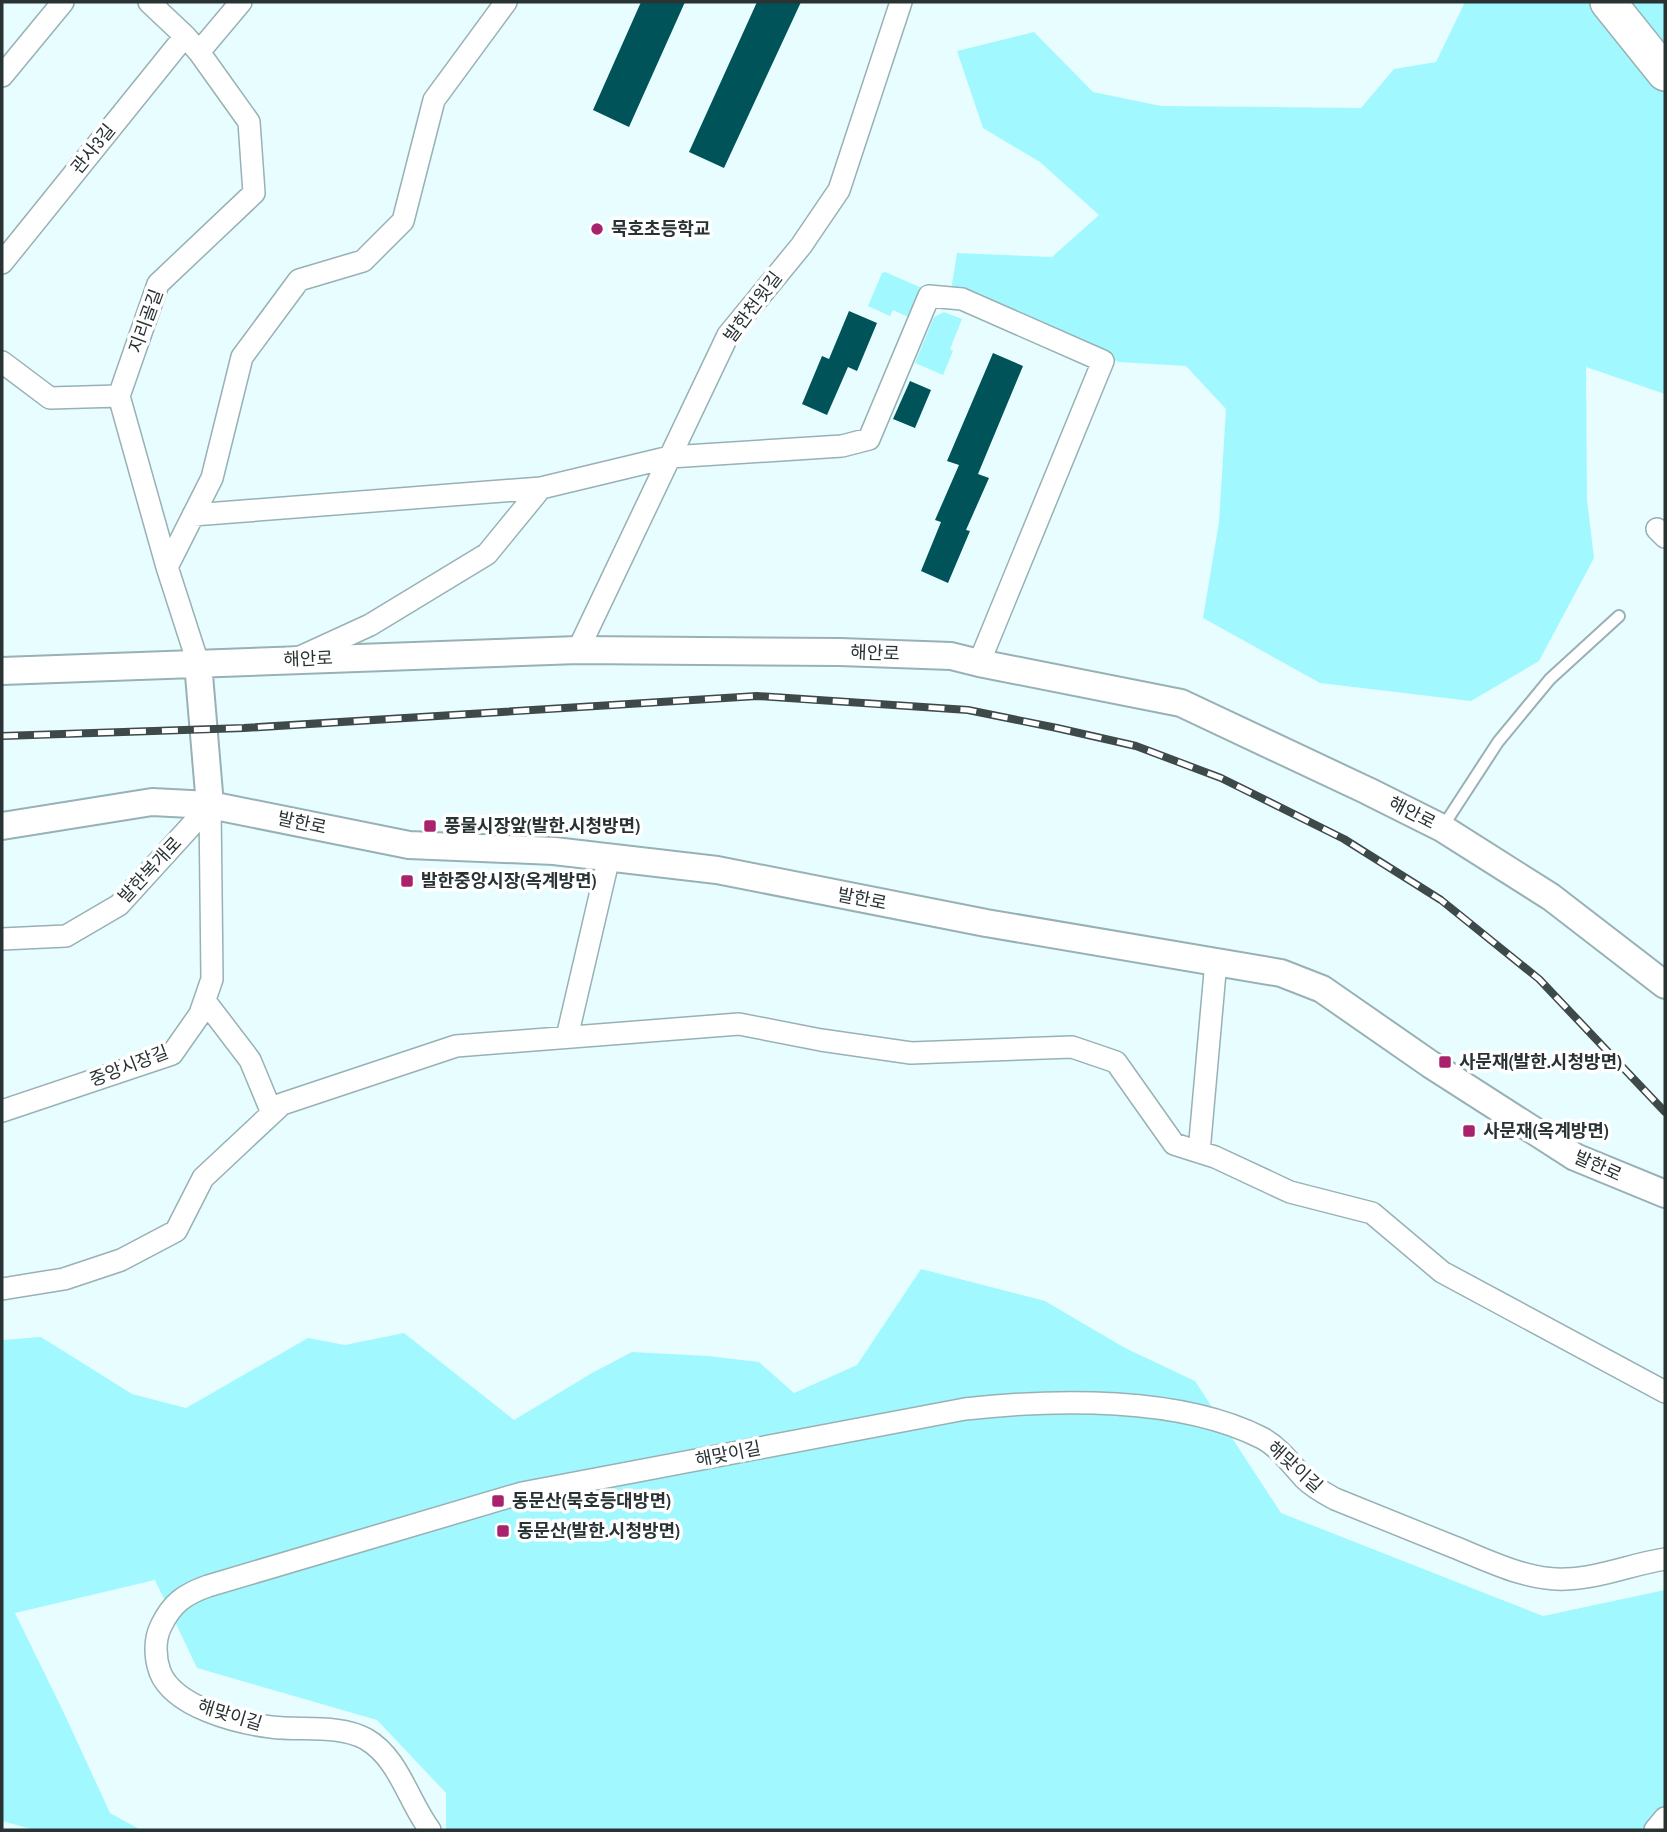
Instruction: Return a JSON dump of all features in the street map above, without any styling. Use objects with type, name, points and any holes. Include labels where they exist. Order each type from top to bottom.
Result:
[{"type":"main road","points":[[1608,3],[1665,74]]},
{"type":"street","points":[[2,76],[62,2]]},
{"type":"street","name":"지리골길","points":[[119,396],[158,284],[254,193],[249,122],[199,52],[149,2]]},
{"type":"street","points":[[199,52],[241,2]]},
{"type":"street","points":[[167,566],[212,478],[242,357],[299,280],[363,261],[403,221],[434,100],[506,2]]},
{"type":"street","name":"발한천윗길","points":[[578,650],[728,335],[801,246],[839,190],[901,2]]},
{"type":"street","name":"관사3길","points":[[2,263],[185,36]]},
{"type":"street","points":[[193,515],[541,488],[670,457],[842,446],[869,439],[929,296],[962,299],[1103,362],[979,663]]},
{"type":"street","points":[[2,362],[50,398],[119,396],[167,566],[198,663],[210,805]]},
{"type":"street","points":[[296,659],[370,625],[488,554],[541,488]]},
{"type":"street","name":"해안로","points":[[2,671],[578,650],[951,656],[1181,703],[1442,828],[1551,897],[1665,985]]},
{"type":"street","name":"발한로","points":[[2,826],[152,802],[210,805],[409,845],[554,851],[717,870],[986,923],[1281,973],[1322,989],[1430,1064],[1575,1157],[1665,1194]]},
{"type":"street","name":"발한복개로","points":[[2,939],[66,936],[119,905],[210,805]]},
{"type":"street","name":"중앙시장길","points":[[2,1111],[172,1054],[200,1014],[212,979],[210,805]]},
{"type":"street","points":[[567,1037],[609,858]]},
{"type":"street","points":[[1199,1152],[1216,961]]},
{"type":"street","points":[[205,1000],[250,1060],[272,1113]]},
{"type":"street","points":[[2,1289],[64,1279],[121,1260],[176,1231],[203,1178],[282,1104],[456,1046],[739,1024],[821,1040],[911,1053],[1072,1047],[1116,1062],[1174,1144],[1199,1152],[1290,1192],[1372,1213],[1442,1272],[1665,1392]]},
{"type":"street","name":"해맞이길","points":[[430,1830],[394,1768],[378,1747],[364,1738],[351,1733],[269,1727],[215,1713],[181,1699],[162,1678],[156,1662],[158,1632],[175,1603],[188,1593],[208,1586],[522,1493],[965,1409],[1015,1403],[1113,1404],[1191,1414],[1223,1423],[1265,1439],[1318,1490],[1335,1499],[1506,1568],[1544,1578],[1590,1577],[1636,1563],[1665,1559]]},
{"type":"street","points":[[1655,1830],[1665,1818]]},
{"type":"lane","points":[[1442,828],[1497,742],[1550,679],[1619,616]]},
{"type":"shaded area","points":[[1465,2],[1665,2],[1665,394],[1586,367],[1587,500],[1594,558],[1539,661],[1471,701],[1320,683],[1203,618],[1219,522],[1226,409],[1186,366],[1119,362],[949,303],[957,253],[1052,257],[1099,215],[1040,162],[983,128],[957,51],[1034,32],[1093,92],[1161,106],[1361,108],[1394,69],[1436,62]]},
{"type":"shaded area","points":[[882,273],[922,288],[925,296],[915,320],[893,310],[890,316],[868,306]]},
{"type":"shaded area","points":[[944,312],[962,319],[943,375],[915,363],[934,317]]},
{"type":"shaded area","points":[[921,1269],[1045,1301],[1125,1348],[1195,1381],[1281,1513],[1543,1616],[1665,1590],[1665,1830],[446,1830],[446,1793],[377,1720],[197,1668],[155,1580],[15,1613],[110,1813],[141,1830],[35,1830],[2,1821],[2,1340],[41,1337],[132,1394],[186,1408],[308,1338],[345,1345],[404,1333],[514,1420],[632,1352],[759,1362],[794,1393],[857,1365]]},
{"type":"building","points":[[641,2],[685,2],[629,127],[593,110]]},
{"type":"building","points":[[757,2],[801,2],[724,168],[689,152]]},
{"type":"building","points":[[849,311],[877,323],[857,371],[848,367],[827,415],[802,404],[822,356],[829,359]]},
{"type":"building","points":[[993,353],[1023,366],[978,474],[989,478],[966,530],[970,531],[948,583],[921,571],[941,522],[935,520],[959,465],[947,461]]},
{"type":"building","points":[[910,381],[931,390],[915,428],[893,419]]},
{"type":"railway","points":[[2,736],[244,728],[757,696],[968,710],[1057,728],[1136,746],[1221,778],[1344,839],[1441,900],[1539,979],[1665,1112]]},
{"type":"place","name":"묵호초등학교","points":[[597,229]]},
{"type":"place","name":"풍물시장앞(발한.시청방면)","points":[[430,826]]},
{"type":"place","name":"발한중앙시장(옥계방면)","points":[[407,881]]},
{"type":"place","name":"사문재(발한.시청방면)","points":[[1445,1062]]},
{"type":"place","name":"사문재(옥계방면)","points":[[1469,1131]]},
{"type":"place","name":"동문산(묵호등대방면)","points":[[498,1501]]},
{"type":"place","name":"동문산(발한.시청방면)","points":[[503,1531]]}]
